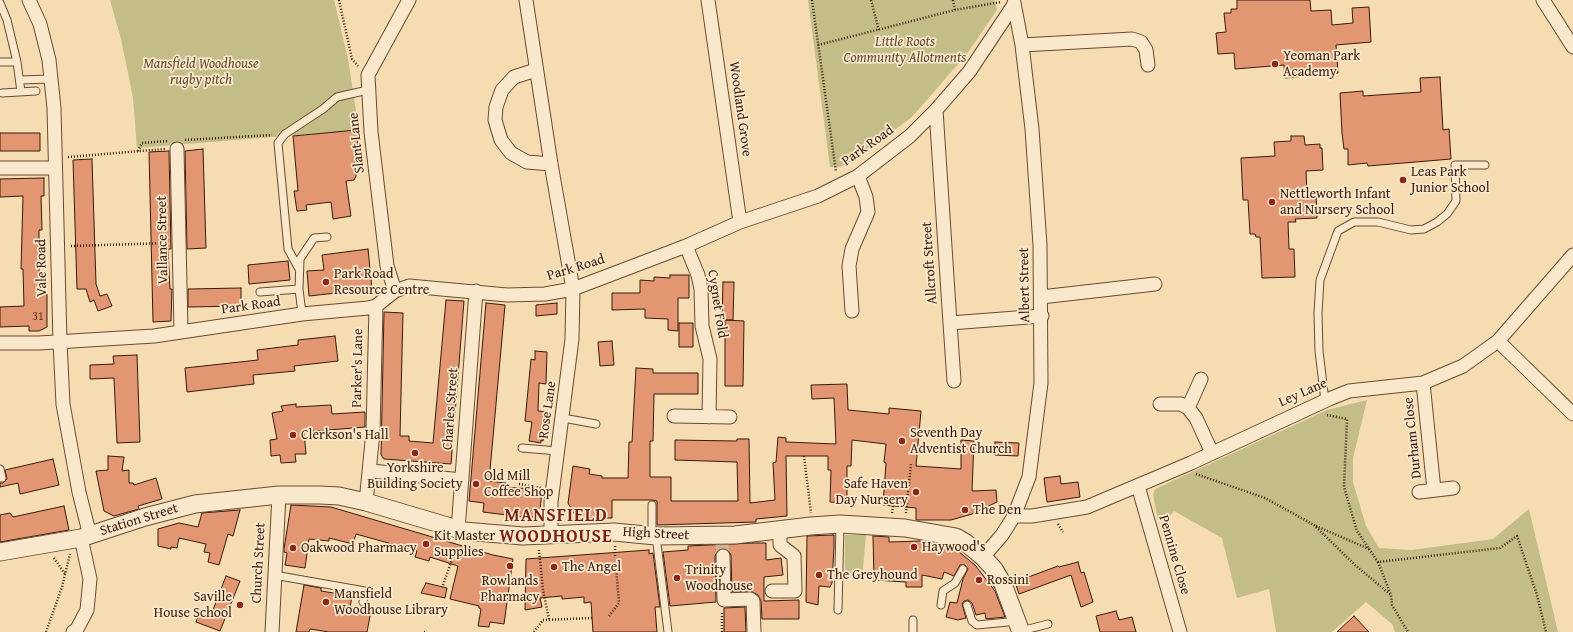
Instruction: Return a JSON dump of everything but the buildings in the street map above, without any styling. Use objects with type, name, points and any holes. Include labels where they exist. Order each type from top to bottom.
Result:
[{"type":"street","name":"Vale Road","points":[[29,0],[40,24],[49,60],[54,108],[60,342],[64,404],[80,492],[81,538],[90,579],[87,610],[76,631]]},
{"type":"street","name":"Slant Lane","points":[[396,291],[387,266],[371,132],[368,75],[409,0]]},
{"type":"street","name":"Rose Lane","points":[[526,0],[551,164],[573,289],[572,338],[563,418],[553,490],[544,535]]},
{"type":"street","name":"Woodland Grove","points":[[708,0],[740,222]]},
{"type":"street","points":[[1543,0],[1573,47]]},
{"type":"street","name":"Park Road","points":[[0,343],[60,342],[154,336],[302,314],[376,306],[396,291],[409,286],[476,291],[506,295],[546,294],[573,289],[686,246],[740,222],[818,196],[839,184],[858,176],[910,136],[936,110],[969,72],[1014,2]]},
{"type":"street","name":"Albert Street","points":[[976,554],[1002,535],[1014,516],[1029,477],[1037,426],[1041,383],[1042,316],[1040,245],[1032,129],[1022,45],[1014,2]]},
{"type":"street","points":[[1022,45],[1132,39],[1141,42],[1146,50],[1148,65]]},
{"type":"street","points":[[536,70],[514,77],[502,90],[496,107],[495,120],[501,140],[511,153],[527,162],[551,164]]},
{"type":"street","name":"Allcroft Street","points":[[936,110],[954,381]]},
{"type":"street","name":"Vallance Street","points":[[175,144],[182,331]]},
{"type":"street","points":[[0,168],[56,163]]},
{"type":"street","points":[[852,311],[849,266],[852,249],[868,212],[866,197],[858,176]]},
{"type":"street","name":"Cygnet Fold","points":[[686,246],[698,275],[701,289],[702,326],[710,359],[709,417]]},
{"type":"street","name":"Ley Lane","points":[[1014,516],[1032,516],[1087,507],[1138,486],[1193,469],[1212,453],[1325,400],[1350,391],[1423,383],[1463,366],[1498,341],[1573,255]]},
{"type":"street","points":[[1041,297],[1155,284]]},
{"type":"street","name":"Charles Street","points":[[458,530],[476,291]]},
{"type":"street","name":"Parker's Lane","points":[[366,502],[371,471],[376,306]]},
{"type":"street","points":[[950,323],[1042,316]]},
{"type":"street","points":[[1498,341],[1573,414]]},
{"type":"street","points":[[1188,408],[1201,379]]},
{"type":"street","name":"Durham Close","points":[[1423,383],[1434,490]]},
{"type":"street","points":[[1160,404],[1181,404],[1188,408],[1196,418],[1212,453]]},
{"type":"street","points":[[674,416],[730,417]]},
{"type":"street","points":[[371,471],[462,480]]},
{"type":"street","name":"Pennine Close","points":[[1138,486],[1180,632]]},
{"type":"street","points":[[1419,492],[1452,488]]},
{"type":"street","name":"Station Street","points":[[0,552],[81,538],[145,517],[196,504],[279,495]]},
{"type":"street","name":"High Street","points":[[279,495],[320,495],[366,502],[458,530],[506,535],[614,532],[654,536],[722,539],[811,526],[840,524],[905,528],[956,537],[994,569],[1004,584],[1020,628]]},
{"type":"street","name":"Church Street","points":[[272,632],[279,495]]},
{"type":"street","points":[[772,591],[795,591],[794,556],[780,545],[780,530]]},
{"type":"street","points":[[723,556],[724,600],[750,599],[753,601],[754,632]]},
{"type":"lane","points":[[0,3],[7,20],[17,62],[21,92]]},
{"type":"lane","points":[[0,62],[17,62]]},
{"type":"lane","points":[[20,80],[51,79]]},
{"type":"lane","points":[[298,269],[288,249],[278,143],[285,134],[323,109],[337,97],[368,90]]},
{"type":"lane","points":[[2,93],[36,91]]},
{"type":"lane","points":[[1325,400],[1319,351],[1318,306],[1320,280],[1338,231],[1354,222],[1378,222],[1411,230],[1424,229],[1442,218],[1456,201],[1455,165],[1485,165]]},
{"type":"lane","points":[[302,314],[298,269],[302,255],[314,238],[327,237]]},
{"type":"lane","points":[[260,292],[299,289]]},
{"type":"lane","points":[[563,418],[596,424]]},
{"type":"lane","points":[[522,448],[558,451]]},
{"type":"lane","points":[[0,469],[2,478]]},
{"type":"lane","points":[[652,505],[654,536],[668,632]]},
{"type":"lane","points":[[838,610],[840,524]]},
{"type":"lane","points":[[941,605],[943,591],[955,583],[963,569]]},
{"type":"lane","points":[[274,575],[365,591],[363,602]]},
{"type":"lane","points":[[967,605],[972,621],[977,625],[1020,628],[1048,624]]},
{"type":"lane","points":[[913,620],[913,632]]},
{"type":"path","points":[[339,0],[352,59],[368,75]]},
{"type":"path","points":[[812,0],[839,184]]},
{"type":"path","points":[[871,0],[879,31]]},
{"type":"path","points":[[953,0],[955,10]]},
{"type":"path","points":[[818,46],[955,10],[1014,2]]},
{"type":"path","points":[[56,163],[175,144],[285,134]]},
{"type":"path","points":[[138,151],[142,143],[175,144]]},
{"type":"path","points":[[58,246],[178,243]]},
{"type":"path","points":[[1323,414],[1347,419],[1344,486],[1357,531],[1378,562],[1391,595],[1392,605],[1408,632]]},
{"type":"path","points":[[804,456],[811,517]]},
{"type":"path","points":[[905,528],[911,464]]},
{"type":"path","points":[[1193,469],[1265,498],[1314,525],[1370,549]]},
{"type":"path","points":[[1193,469],[1203,471]]},
{"type":"path","points":[[519,484],[553,490]]},
{"type":"path","points":[[1314,525],[1355,565],[1391,595]]},
{"type":"path","points":[[544,535],[543,590],[549,619]]},
{"type":"path","points":[[1378,562],[1500,548],[1517,536],[1538,594],[1546,632]]},
{"type":"path","points":[[46,632],[70,558],[81,538]]},
{"type":"path","points":[[443,585],[452,557]]},
{"type":"path","points":[[609,616],[619,603],[616,566]]},
{"type":"path","points":[[722,632],[722,602],[724,600]]},
{"type":"path","points":[[534,632],[543,620],[592,618]]},
{"type":"green space","name":"Mansfield Woodhouse rugby pitch","points":[[110,0],[334,0],[348,59],[359,130],[137,148],[133,98],[121,39]]},
{"type":"green space","name":"Little Roots Community Allotments","points":[[808,0],[995,0],[997,10],[966,55],[912,117],[854,160],[840,167],[830,167]]},
{"type":"green space","points":[[1367,400],[1353,458],[1353,482],[1366,526],[1379,548],[1412,550],[1493,539],[1529,509],[1558,632],[1395,632],[1392,624],[1366,602],[1332,632],[1276,632],[1269,589],[1237,598],[1222,538],[1174,511],[1169,517],[1158,520],[1153,495],[1155,489],[1327,410]]},
{"type":"green space","points":[[845,535],[866,535],[862,579],[845,571]]},
{"type":"tunnel","points":[[722,543],[723,556]]},
{"type":"place","name":"Yeoman Park Academy","points":[[1275,64]]},
{"type":"place","name":"Leas Park Junior School","points":[[1403,180]]},
{"type":"place","name":"Nettleworth Infant and Nursery School","points":[[1272,202]]},
{"type":"place","name":"Park Road Resource Centre","points":[[326,282]]},
{"type":"place","name":"Clerkson's Hall","points":[[293,435]]},
{"type":"place","name":"Seventh Day Adventist Church","points":[[902,441]]},
{"type":"place","name":"Yorkshire Building Society","points":[[415,453]]},
{"type":"place","name":"Old Mill Coffee Shop","points":[[476,484]]},
{"type":"place","name":"Safe Haven Day Nursery","points":[[916,492]]},
{"type":"place","name":"The Den","points":[[965,510]]},
{"type":"place","name":"Kit Master Supplies","points":[[426,544]]},
{"type":"place","name":"Haywood's","points":[[914,547]]},
{"type":"place","name":"Oakwood Pharmacy","points":[[293,548]]},
{"type":"place","name":"Rowlands Pharmacy","points":[[510,566]]},
{"type":"place","name":"The Angel","points":[[554,567]]},
{"type":"place","name":"The Greyhound","points":[[819,575]]},
{"type":"place","name":"Trinity Woodhouse","points":[[677,578]]},
{"type":"place","name":"Rossini","points":[[979,580]]},
{"type":"place","name":"Mansfield Woodhouse Library","points":[[326,602]]},
{"type":"place","name":"Saville House School","points":[[240,605]]},
{"type":"district","name":"MANSFIELD WOODHOUSE","points":[[556,526]]}]
